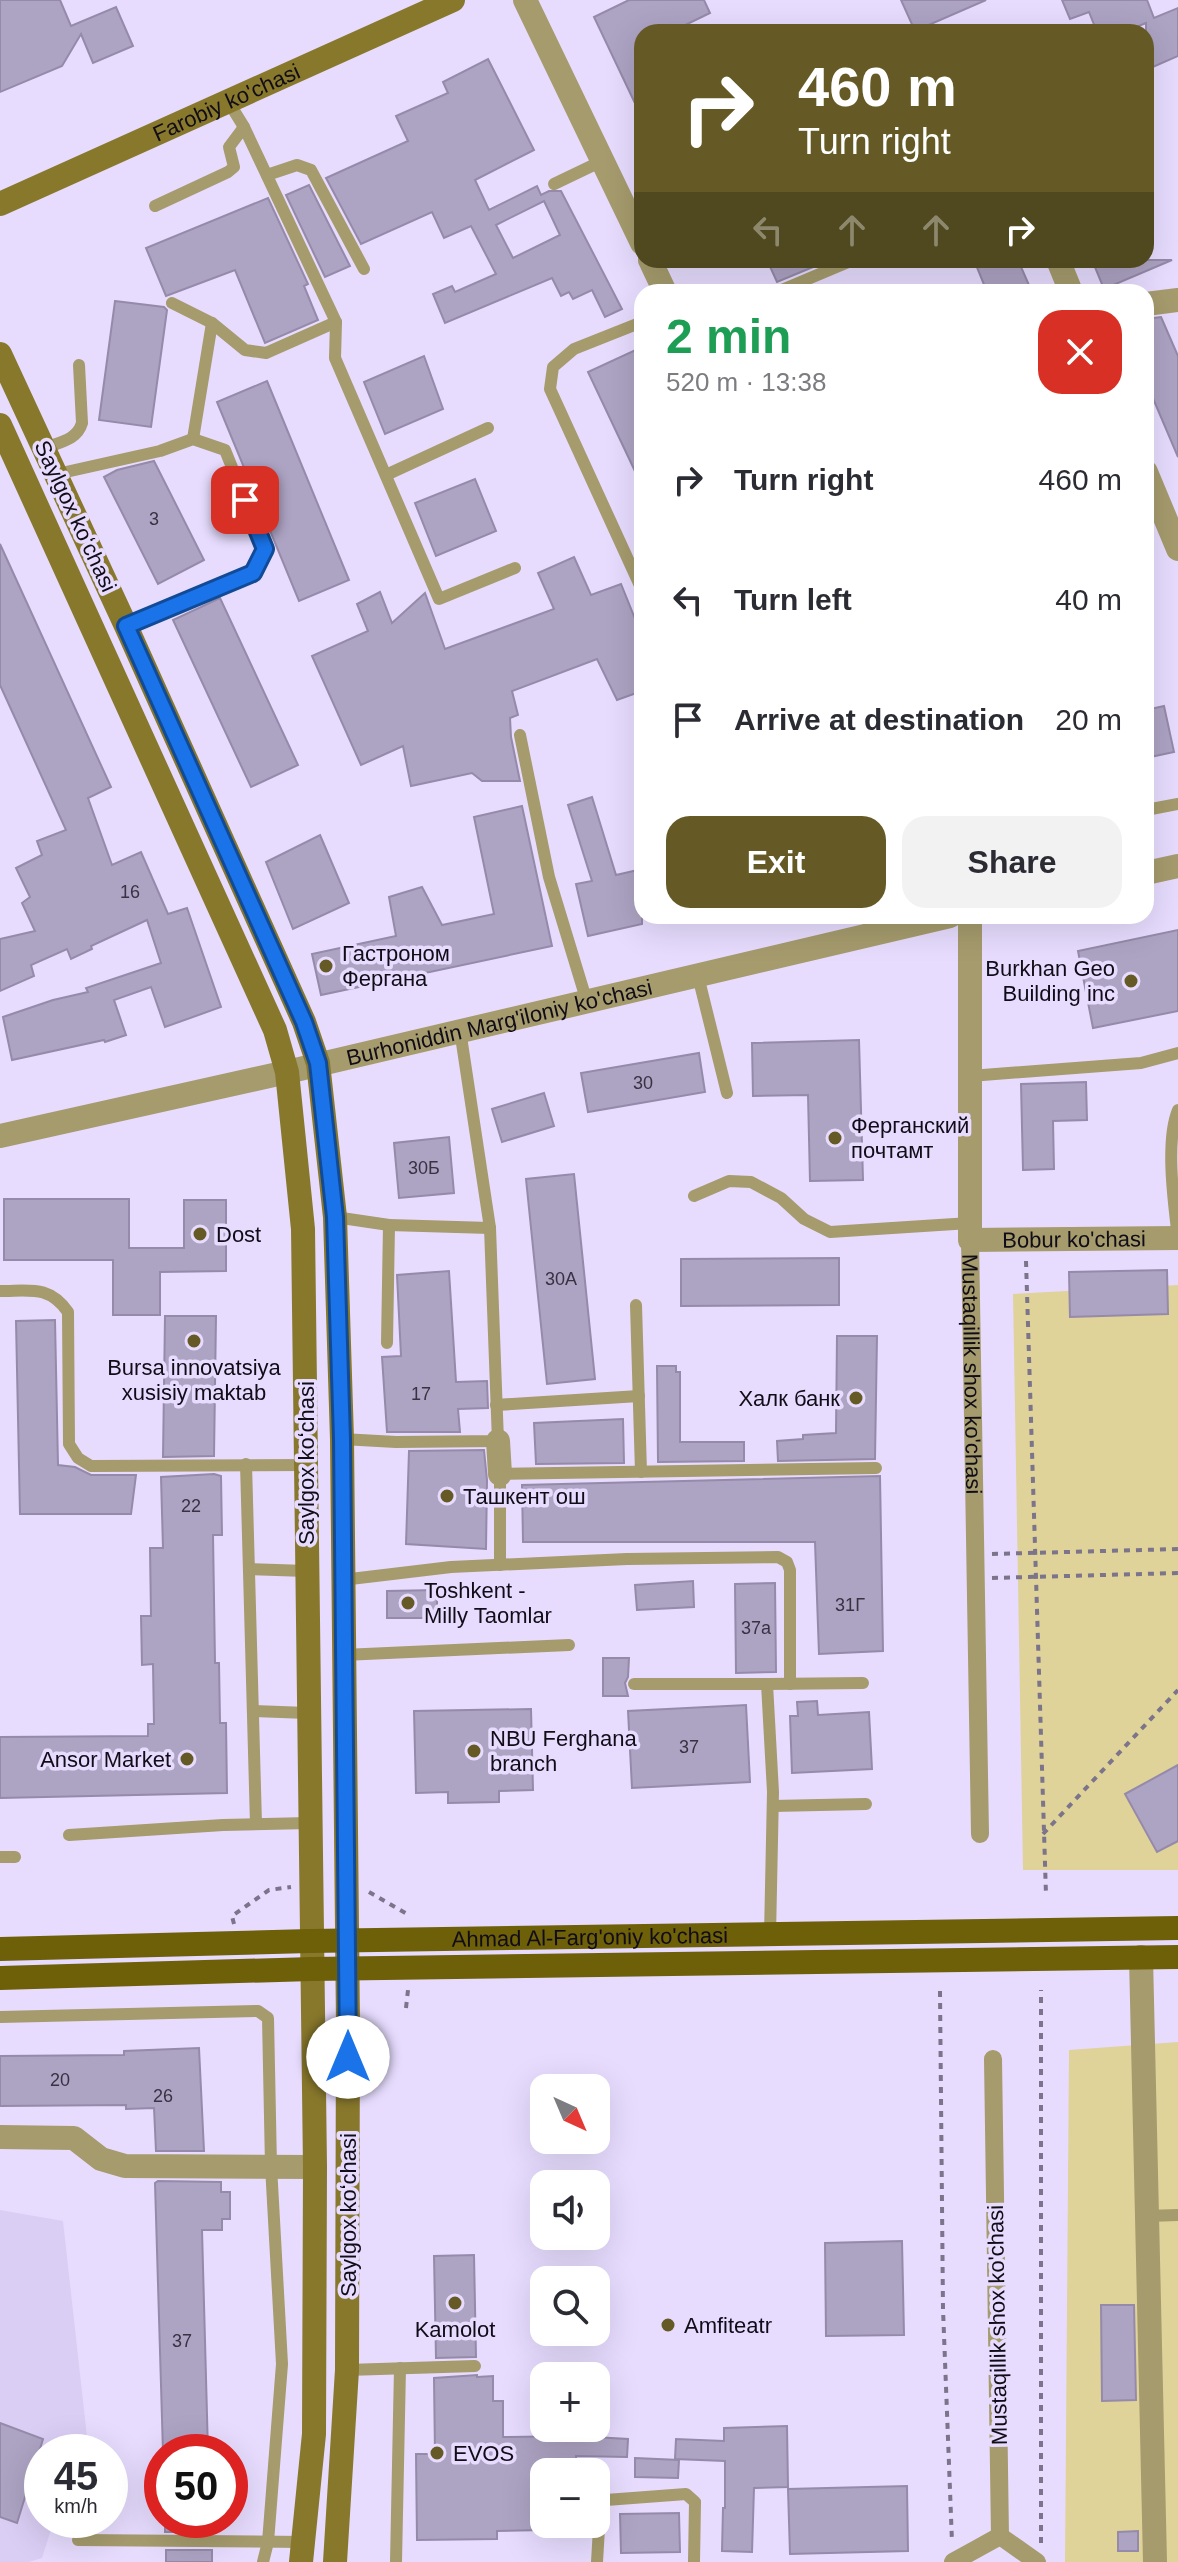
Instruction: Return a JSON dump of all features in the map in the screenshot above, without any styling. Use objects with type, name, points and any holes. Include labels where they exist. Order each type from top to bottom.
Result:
[{"type":"main road","name":"Farobiy ko'chasi","points":[[0,204],[453,0]]},
{"type":"main road","name":"Saylgox koʻchasi","points":[[0,354],[304,1022],[318,1063],[335,1217],[342,1439],[348,1969],[347,2370],[335,2562]]},
{"type":"main road","name":"Saylgox koʻchasi","points":[[0,425],[275,1030],[287,1072],[303,1229],[315,2167],[314,2434],[304,2556]]},
{"type":"main road","name":"Ahmad Al-Farg'oniy ko'chasi","points":[[0,1949],[238,1942],[1178,1928]]},
{"type":"main road","name":"Ahmad Al-Farg'oniy ko'chasi","points":[[0,1978],[312,1969],[1178,1957]]},
{"type":"street","points":[[525,0],[634,227]]},
{"type":"street","points":[[1154,303],[1178,300]]},
{"type":"street","points":[[1154,491],[1178,549]]},
{"type":"street","points":[[1154,871],[1178,866]]},
{"type":"street","name":"Burhoniddin Marg'iloniy ko'chasi","points":[[0,1136],[916,924]]},
{"type":"street","name":"Mustaqillik shox ko'chasi","points":[[970,924],[970,1231],[980,1834]]},
{"type":"street","name":"Bobur ko'chasi","points":[[970,1231],[1178,1238]]},
{"type":"street","points":[[498,1441],[500,1474]]},
{"type":"street","points":[[1141,1957],[1155,2562]]},
{"type":"street","name":"Mustaqillik shox ko'chasi","points":[[993,2059],[1000,2536]]},
{"type":"street","points":[[0,2137],[74,2138],[101,2159],[125,2166],[315,2167]]},
{"type":"street","points":[[953,2561],[1000,2536],[1039,2554]]},
{"type":"lane","points":[[228,101],[244,127],[336,322],[335,358],[439,599],[515,568]]},
{"type":"lane","points":[[155,206],[234,167],[229,147],[244,127]]},
{"type":"lane","points":[[554,184],[602,161]]},
{"type":"lane","points":[[267,175],[297,165],[311,170],[364,269]]},
{"type":"lane","points":[[796,284],[834,268]]},
{"type":"lane","points":[[172,303],[212,323],[245,350],[266,353],[336,322]]},
{"type":"lane","points":[[193,439],[212,323]]},
{"type":"lane","points":[[634,325],[574,349],[553,367],[550,389],[634,573]]},
{"type":"lane","points":[[45,448],[73,437],[80,430],[79,365]]},
{"type":"lane","points":[[386,475],[488,428]]},
{"type":"lane","points":[[57,474],[160,451],[193,439],[225,450],[265,549],[253,573],[126,626]]},
{"type":"lane","points":[[520,735],[549,877],[587,1002]]},
{"type":"lane","points":[[1154,808],[1178,804]]},
{"type":"lane","points":[[698,976],[727,1093]]},
{"type":"lane","points":[[342,1439],[498,1441],[490,1228],[460,1030]]},
{"type":"lane","points":[[970,1076],[1141,1063],[1178,1053]]},
{"type":"lane","points":[[1178,1110],[1174,1120],[1172,1189],[1178,1238]]},
{"type":"lane","points":[[694,1196],[729,1181],[751,1182],[781,1198],[804,1219],[830,1232],[970,1231]]},
{"type":"lane","points":[[335,1217],[389,1225],[490,1228]]},
{"type":"lane","points":[[387,1343],[389,1225]]},
{"type":"lane","points":[[0,1291],[45,1291],[60,1300],[68,1312],[69,1444],[78,1458],[91,1466],[306,1465]]},
{"type":"lane","points":[[636,1305],[641,1472]]},
{"type":"lane","points":[[496,1405],[639,1396]]},
{"type":"lane","points":[[246,1464],[256,1824]]},
{"type":"lane","points":[[500,1565],[500,1474],[876,1468]]},
{"type":"lane","points":[[342,1580],[451,1567],[627,1559],[778,1557],[787,1562],[790,1570],[790,1684]]},
{"type":"lane","points":[[249,1569],[306,1571]]},
{"type":"lane","points":[[343,1655],[569,1645]]},
{"type":"lane","points":[[634,1684],[863,1683]]},
{"type":"lane","points":[[767,1684],[773,1806],[770,1935]]},
{"type":"lane","points":[[253,1711],[307,1713]]},
{"type":"lane","points":[[773,1806],[866,1804]]},
{"type":"lane","points":[[69,1835],[309,1823]]},
{"type":"lane","points":[[0,1857],[15,1857]]},
{"type":"lane","points":[[0,2017],[258,2011],[268,2018],[271,2166],[282,2364],[268,2542],[263,2562]]},
{"type":"lane","points":[[1147,2216],[1178,2215]]},
{"type":"lane","points":[[347,2370],[475,2366]]},
{"type":"lane","points":[[396,2562],[400,2368]]},
{"type":"lane","points":[[597,2562],[600,2511],[606,2500],[686,2494],[695,2502],[694,2562]]},
{"type":"lane","points":[[78,2540],[268,2542],[304,2556]]},
{"type":"path","points":[[1026,1257],[1046,1895]]},
{"type":"path","points":[[976,1554],[1178,1549]]},
{"type":"path","points":[[976,1579],[1178,1573]]},
{"type":"path","points":[[1043,1834],[1178,1690]]},
{"type":"path","points":[[238,1942],[232,1916],[269,1890],[309,1885]]},
{"type":"path","points":[[346,1885],[369,1892],[407,1914],[411,1940]]},
{"type":"path","points":[[1039,2554],[1041,1990]]},
{"type":"path","points":[[940,1991],[945,2381],[953,2561]]},
{"type":"shaded area","points":[[1178,1285],[1178,1870],[1023,1870],[1013,1294]]},
{"type":"shaded area","points":[[1178,2042],[1178,2562],[1065,2562],[1069,2050]]},
{"type":"shaded area","points":[[0,2210],[63,2221],[87,2434],[24,2434],[24,2538],[48,2538],[42,2558],[29,2562],[0,2562]]},
{"type":"building","points":[[0,0],[60,0],[71,26],[116,7],[133,46],[93,63],[81,34],[62,66],[0,92]]},
{"type":"building","points":[[629,0],[704,0],[710,13],[687,24],[634,24],[634,101],[594,17]]},
{"type":"building","points":[[901,0],[986,0],[931,24],[912,24]]},
{"type":"building","points":[[1062,0],[1147,0],[1154,18],[1178,8],[1178,56],[1154,66],[1154,24],[1094,24],[1089,12],[1070,19]]},
{"type":"building","points":[[488,59],[534,150],[475,180],[489,210],[537,186],[541,195],[561,191],[622,309],[605,317],[592,290],[573,299],[569,292],[561,296],[552,278],[445,323],[433,294],[452,286],[455,292],[496,274],[471,226],[444,238],[432,212],[361,244],[326,178],[408,141],[396,116],[448,93],[443,82]],"holes":[[[544,201],[560,235],[513,258],[496,225]]]},
{"type":"building","points":[[309,185],[350,266],[325,277],[286,195]]},
{"type":"building","points":[[268,198],[308,284],[304,286],[318,320],[265,343],[235,270],[166,296],[146,248]]},
{"type":"building","points":[[1154,260],[1172,260],[1154,268]]},
{"type":"building","points":[[771,268],[811,268],[777,282]]},
{"type":"building","points":[[977,268],[1022,268],[1028,284],[984,284]]},
{"type":"building","points":[[1095,268],[1153,268],[1116,284],[1102,284]]},
{"type":"building","points":[[115,301],[164,307],[167,310],[151,427],[99,420]]},
{"type":"building","points":[[1161,317],[1178,356],[1178,457],[1154,401],[1154,318]]},
{"type":"building","points":[[634,351],[634,469],[588,372]]},
{"type":"building","points":[[424,356],[443,409],[385,434],[364,382]]},
{"type":"building","points":[[267,381],[349,580],[299,601],[217,402]]},
{"type":"building","points":[[154,461],[204,560],[158,584],[104,477],[117,470]]},
{"type":"building","points":[[475,479],[496,531],[436,556],[415,503]]},
{"type":"building","points":[[0,544],[111,787],[88,798],[112,865],[141,852],[168,914],[187,908],[221,1007],[165,1027],[151,987],[114,1000],[126,1035],[12,1060],[3,1017],[88,992],[86,988],[161,963],[147,920],[91,946],[92,949],[71,959],[67,949],[31,965],[34,976],[0,991],[0,939],[35,931],[22,903],[30,897],[16,868],[42,855],[37,841],[66,830],[0,685]]},
{"type":"building","points":[[574,557],[591,595],[621,584],[634,616],[634,694],[617,700],[597,659],[512,691],[518,715],[510,718],[511,737],[520,781],[482,781],[472,773],[411,786],[403,746],[361,765],[312,656],[368,631],[357,604],[380,592],[392,623],[425,593],[445,649],[554,609],[538,573]]},
{"type":"building","points":[[220,598],[298,765],[251,787],[173,620]]},
{"type":"building","points":[[1164,706],[1174,752],[1154,756],[1154,708]]},
{"type":"building","points":[[592,797],[616,875],[634,871],[634,924],[642,924],[588,936],[576,884],[592,881],[568,805]]},
{"type":"building","points":[[522,806],[552,946],[321,995],[312,954],[396,936],[389,897],[422,887],[442,925],[494,914],[474,817]]},
{"type":"building","points":[[320,835],[349,903],[293,929],[266,862]]},
{"type":"building","name":"Burkhan Geo Building inc","points":[[1178,930],[1178,1011],[1093,1028],[1078,951]]},
{"type":"building","name":"Ферганский почтамт","points":[[859,1040],[863,1180],[810,1181],[808,1095],[753,1096],[752,1043]]},
{"type":"building","points":[[699,1053],[705,1092],[588,1112],[581,1073]]},
{"type":"building","points":[[1086,1082],[1087,1120],[1053,1121],[1054,1169],[1023,1170],[1021,1084]]},
{"type":"building","points":[[544,1093],[554,1126],[502,1142],[492,1109]]},
{"type":"building","points":[[449,1137],[454,1193],[399,1198],[394,1143]]},
{"type":"building","points":[[574,1174],[595,1379],[547,1384],[526,1179]]},
{"type":"building","points":[[4,1199],[129,1199],[129,1248],[184,1248],[184,1200],[226,1200],[226,1271],[160,1272],[160,1315],[113,1315],[113,1260],[4,1260]]},
{"type":"building","points":[[839,1258],[839,1305],[681,1306],[681,1259]]},
{"type":"building","points":[[1167,1270],[1168,1314],[1070,1317],[1069,1272]]},
{"type":"building","points":[[449,1271],[456,1382],[487,1381],[488,1408],[458,1409],[460,1432],[387,1432],[382,1357],[401,1356],[397,1275]]},
{"type":"building","points":[[165,1316],[216,1316],[214,1456],[163,1457]]},
{"type":"building","points":[[55,1320],[58,1465],[75,1467],[91,1475],[136,1475],[131,1514],[20,1514],[16,1321]]},
{"type":"building","name":"Халк банк","points":[[837,1336],[877,1336],[875,1459],[778,1461],[777,1441],[803,1439],[803,1435],[836,1433]]},
{"type":"building","points":[[657,1366],[676,1366],[676,1372],[680,1372],[680,1442],[744,1442],[744,1461],[658,1462]]},
{"type":"building","points":[[623,1419],[624,1463],[536,1464],[534,1423]]},
{"type":"building","name":"Ташкент ош","points":[[484,1450],[486,1549],[406,1544],[409,1451]]},
{"type":"building","points":[[221,1476],[222,1535],[213,1535],[215,1663],[219,1663],[220,1723],[226,1723],[227,1793],[0,1798],[0,1737],[148,1736],[148,1724],[154,1724],[153,1664],[142,1665],[141,1616],[151,1616],[150,1548],[163,1548],[161,1477]]},
{"type":"building","points":[[880,1476],[883,1651],[819,1654],[815,1542],[523,1542],[522,1485]]},
{"type":"building","points":[[693,1581],[694,1607],[637,1610],[635,1585]]},
{"type":"building","points":[[775,1583],[776,1672],[736,1673],[735,1584]]},
{"type":"building","points":[[437,1590],[437,1618],[387,1618],[387,1591]]},
{"type":"building","points":[[603,1658],[629,1658],[625,1683],[628,1696],[603,1696]]},
{"type":"building","points":[[817,1701],[818,1715],[869,1712],[872,1769],[792,1773],[790,1716],[798,1716],[797,1702]]},
{"type":"building","points":[[746,1705],[750,1782],[632,1788],[628,1711]]},
{"type":"building","name":"NBU Ferghana branch","points":[[531,1709],[533,1790],[499,1791],[499,1802],[448,1803],[448,1792],[416,1793],[414,1711]]},
{"type":"building","points":[[1178,1765],[1178,1841],[1157,1852],[1125,1794]]},
{"type":"building","points":[[199,2048],[204,2151],[156,2151],[154,2108],[126,2109],[126,2105],[0,2106],[0,2056],[124,2055],[124,2051]]},
{"type":"building","points":[[221,2182],[221,2192],[230,2192],[230,2219],[222,2219],[222,2230],[202,2230],[208,2434],[162,2434],[155,2183]]},
{"type":"building","points":[[902,2241],[904,2335],[826,2336],[825,2243]]},
{"type":"building","name":"Kamolot","points":[[474,2255],[476,2357],[436,2358],[434,2256]]},
{"type":"building","points":[[1101,2305],[1134,2305],[1136,2400],[1102,2401]]},
{"type":"building","points":[[493,2376],[493,2401],[503,2401],[503,2437],[530,2437],[530,2442],[610,2442],[610,2438],[628,2439],[627,2457],[530,2458],[530,2530],[497,2531],[497,2539],[417,2540],[416,2454],[435,2454],[434,2378]]},
{"type":"building","points":[[0,2423],[30,2434],[24,2434],[24,2500],[17,2523],[0,2517]]},
{"type":"building","points":[[787,2426],[788,2487],[754,2488],[752,2552],[722,2551],[725,2461],[675,2459],[676,2439],[724,2441],[724,2428]]},
{"type":"building","points":[[635,2458],[679,2460],[678,2478],[635,2477]]},
{"type":"building","points":[[907,2486],[908,2551],[790,2554],[788,2489]]},
{"type":"building","points":[[679,2513],[680,2552],[621,2553],[620,2514]]},
{"type":"building","points":[[1138,2531],[1138,2551],[1118,2551],[1118,2532]]},
{"type":"building","points":[[166,2550],[212,2550],[212,2562],[166,2562]]},
{"type":"place","name":"Гастроном Фергана","points":[[326,966]]},
{"type":"place","name":"Burkhan Geo Building inc","points":[[1131,981]]},
{"type":"place","name":"Ферганский почтамт","points":[[835,1138]]},
{"type":"place","name":"Dost","points":[[200,1234]]},
{"type":"place","name":"Bursa innovatsiya xusisiy maktab","points":[[194,1341]]},
{"type":"place","name":"Халк банк","points":[[856,1398]]},
{"type":"place","name":"Ташкент ош","points":[[447,1496]]},
{"type":"place","name":"Toshkent - Milly Taomlar","points":[[408,1603]]},
{"type":"place","name":"NBU Ferghana branch","points":[[474,1751]]},
{"type":"place","name":"Ansor Market","points":[[187,1759]]},
{"type":"place","name":"Kamolot","points":[[455,2303]]},
{"type":"place","name":"Amfiteatr","points":[[668,2325]]},
{"type":"place","name":"EVOS","points":[[437,2453]]},
{"type":"route","points":[[245,500],[265,549],[253,573],[126,626],[304,1022],[318,1063],[335,1217],[342,1439],[348,2057]]}]
